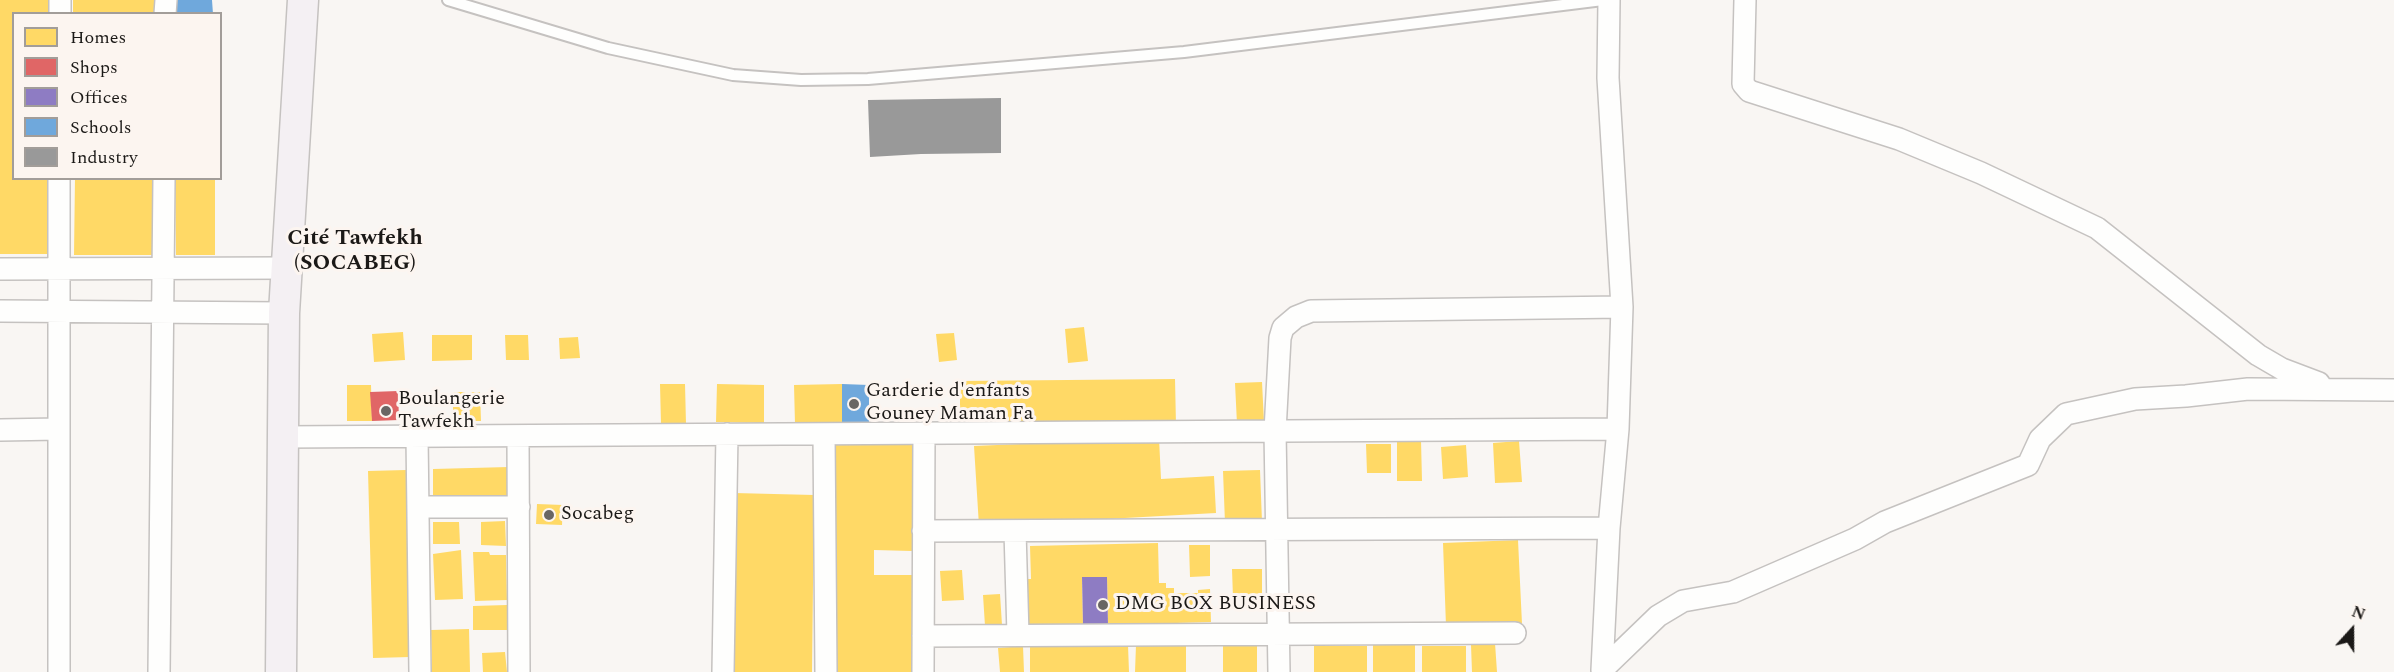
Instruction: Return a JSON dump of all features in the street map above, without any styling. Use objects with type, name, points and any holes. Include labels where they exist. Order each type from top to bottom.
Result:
[{"type":"street","points":[[281,672],[284,313],[303,0]]},
{"type":"street","points":[[1609,0],[1608,78],[1622,307],[1618,429],[1609,528],[1602,670],[1658,616],[1683,602],[1732,592],[1855,539],[1885,522],[2028,465],[2040,439],[2066,414],[2135,399],[2248,389],[2394,390]]},
{"type":"street","points":[[1745,0],[1743,84],[1749,91],[1899,139],[1981,173],[2097,228],[2258,355],[2282,369],[2333,388]]},
{"type":"street","points":[[58,672],[59,180]]},
{"type":"street","points":[[159,672],[164,180]]},
{"type":"street","points":[[0,269],[287,268]]},
{"type":"street","points":[[1279,672],[1275,431],[1280,338],[1283,328],[1296,317],[1311,311],[1622,307]]},
{"type":"street","points":[[0,311],[284,313]]},
{"type":"street","points":[[0,430],[59,429]]},
{"type":"street","points":[[282,437],[1618,429]]},
{"type":"street","points":[[923,672],[924,433]]},
{"type":"street","points":[[723,672],[726,434]]},
{"type":"street","points":[[824,434],[826,672]]},
{"type":"street","points":[[417,436],[420,672]]},
{"type":"street","points":[[518,436],[519,672]]},
{"type":"street","points":[[418,507],[519,507]]},
{"type":"street","points":[[923,531],[1609,528]]},
{"type":"street","points":[[1015,531],[1018,635]]},
{"type":"street","points":[[923,636],[1515,633]]},
{"type":"lane","points":[[448,0],[608,48],[733,75],[801,80],[868,79],[1184,52],[1603,0]]},
{"type":"building: Homes","points":[[0,0],[50,0],[50,12],[12,12],[12,180],[53,180],[55,254],[0,254]]},
{"type":"building: Homes","points":[[73,0],[160,0],[160,12],[73,12]]},
{"type":"building: Homes","points":[[75,180],[153,180],[154,255],[74,255]]},
{"type":"building: Homes","points":[[175,180],[215,180],[215,255],[176,255]]},
{"type":"building: Homes","points":[[1084,327],[1088,361],[1068,363],[1065,329]]},
{"type":"building: Homes","points":[[403,332],[405,360],[374,362],[372,334]]},
{"type":"building: Homes","points":[[954,333],[957,360],[939,362],[936,334]]},
{"type":"building: Homes","points":[[432,335],[472,335],[472,360],[432,361]]},
{"type":"building: Homes","points":[[505,335],[528,335],[529,360],[506,360]]},
{"type":"building: Homes","points":[[578,337],[580,358],[560,359],[559,338]]},
{"type":"building: Homes","points":[[1175,379],[1176,425],[960,426],[960,381]]},
{"type":"building: Homes","points":[[1262,382],[1264,422],[1237,424],[1235,383]]},
{"type":"building: Homes","points":[[660,384],[685,384],[686,424],[661,424]]},
{"type":"building: Homes","points":[[717,384],[764,385],[764,423],[716,422]]},
{"type":"building: Homes","points":[[842,384],[842,424],[795,424],[794,385]]},
{"type":"building: Homes","points":[[347,385],[371,385],[372,421],[347,421]]},
{"type":"building: Homes","points":[[453,392],[480,392],[481,421],[453,421]]},
{"type":"building: Homes","points":[[1159,438],[1161,479],[1214,476],[1216,513],[979,526],[974,446]]},
{"type":"building: Homes","points":[[1421,440],[1422,481],[1397,481],[1397,441]]},
{"type":"building: Homes","points":[[1519,441],[1522,482],[1495,483],[1493,443]]},
{"type":"building: Homes","points":[[835,443],[912,444],[912,551],[874,550],[874,575],[913,575],[913,672],[835,672]]},
{"type":"building: Homes","points":[[1366,444],[1391,444],[1391,473],[1367,473]]},
{"type":"building: Homes","points":[[1466,445],[1468,477],[1443,479],[1441,447]]},
{"type":"building: Homes","points":[[509,467],[510,496],[433,497],[433,469]]},
{"type":"building: Homes","points":[[406,470],[410,657],[373,658],[368,471]]},
{"type":"building: Homes","points":[[1260,470],[1262,522],[1225,523],[1223,471]]},
{"type":"building: Homes","points":[[734,493],[814,495],[812,672],[732,672]]},
{"type":"building: Homes","name":"Socabeg","points":[[537,504],[563,505],[562,525],[536,524]]},
{"type":"building: Homes","points":[[505,521],[506,546],[481,545],[481,522]]},
{"type":"building: Homes","points":[[433,522],[459,522],[460,544],[433,544]]},
{"type":"building: Homes","points":[[1518,540],[1522,624],[1446,626],[1443,543]]},
{"type":"building: Homes","points":[[1158,543],[1159,583],[1166,583],[1166,588],[1174,588],[1174,593],[1198,593],[1198,590],[1210,589],[1211,622],[1108,625],[1107,577],[1082,577],[1083,625],[1029,627],[1027,579],[1031,579],[1030,546]]},
{"type":"building: Homes","points":[[1189,545],[1210,545],[1210,576],[1190,577]]},
{"type":"building: Homes","points":[[461,550],[463,599],[435,600],[433,554]]},
{"type":"building: Homes","points":[[473,552],[506,555],[507,600],[475,601]]},
{"type":"building: Homes","points":[[1232,569],[1262,569],[1262,597],[1233,598]]},
{"type":"building: Homes","points":[[962,570],[964,600],[942,601],[940,571]]},
{"type":"building: Homes","points":[[1000,594],[1002,625],[985,626],[983,595]]},
{"type":"building: Homes","points":[[507,605],[507,630],[473,630],[473,606]]},
{"type":"building: Homes","points":[[469,629],[470,672],[432,672],[431,630]]},
{"type":"building: Homes","points":[[1495,643],[1497,672],[1472,672],[1471,645]]},
{"type":"building: Homes","points":[[1223,644],[1257,644],[1257,672],[1223,672]]},
{"type":"building: Homes","points":[[1128,645],[1129,672],[1030,672],[1030,646]]},
{"type":"building: Homes","points":[[1136,645],[1186,645],[1186,672],[1135,672]]},
{"type":"building: Homes","points":[[1373,645],[1415,645],[1415,672],[1373,672]]},
{"type":"building: Homes","points":[[1023,646],[1024,672],[1000,672],[998,648]]},
{"type":"building: Homes","points":[[1314,646],[1367,646],[1367,672],[1314,672]]},
{"type":"building: Homes","points":[[1422,646],[1466,646],[1466,672],[1422,672]]},
{"type":"building: Homes","points":[[505,652],[507,672],[483,672],[482,653]]},
{"type":"building: Shops","points":[[398,391],[399,420],[372,421],[370,392]]},
{"type":"building: Offices","points":[[1082,577],[1107,577],[1108,625],[1083,625]]},
{"type":"building: Schools","points":[[173,0],[212,0],[213,12],[173,12]]},
{"type":"building: Schools","points":[[842,384],[869,385],[869,424],[842,424]]},
{"type":"building: Industry","points":[[1001,98],[1001,153],[870,157],[868,100]]},
{"type":"place","name":"Garderie d'enfants Gouney Maman Fa","points":[[854,404]]},
{"type":"place","name":"Boulangerie Tawfekh","points":[[386,411]]},
{"type":"place","name":"Socabeg","points":[[549,515]]},
{"type":"place","name":"DMG BOX BUSINESS","points":[[1103,605]]},
{"type":"district","name":"Cité Tawfekh (SOCABEG)","points":[[355,252]]}]
